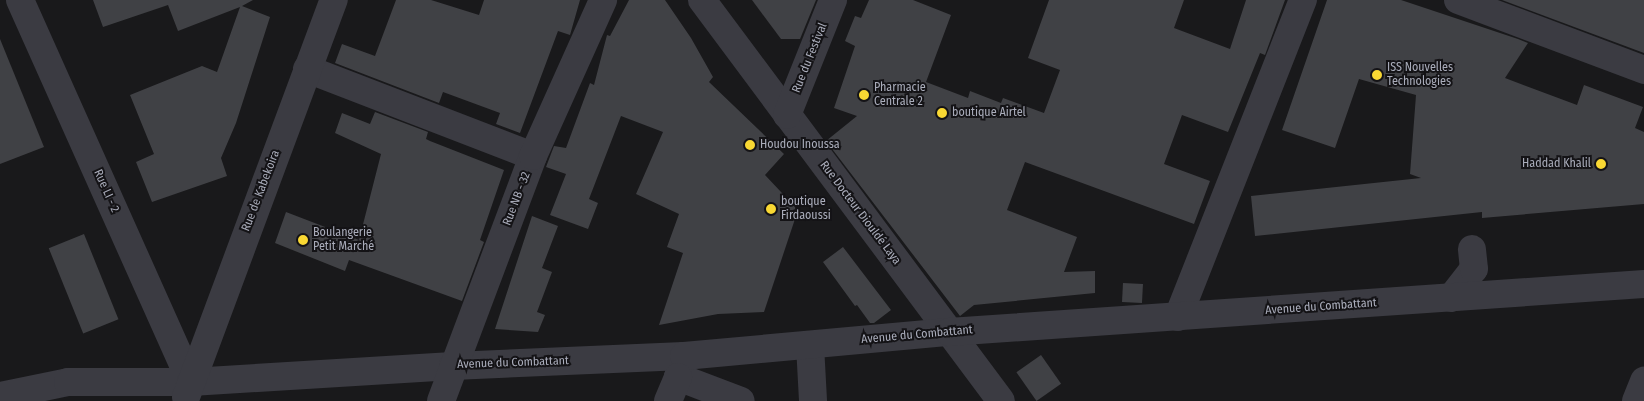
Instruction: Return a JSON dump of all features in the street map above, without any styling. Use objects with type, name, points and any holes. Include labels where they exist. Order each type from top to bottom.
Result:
[{"type":"street","name":"Rue LI - 2","points":[[20,0],[188,392]]},
{"type":"street","name":"Rue de Kabekoira","points":[[188,392],[334,0]]},
{"type":"street","name":"Rue NB - 32","points":[[441,401],[533,156],[603,0]]},
{"type":"street","name":"Rue Docteur Diouldé Laya","points":[[702,0],[1001,401]]},
{"type":"street","name":"Rue du Festival","points":[[787,115],[833,0]]},
{"type":"street","points":[[1178,317],[1303,0]]},
{"type":"street","points":[[1458,0],[1644,70]]},
{"type":"street","points":[[307,69],[533,156]]},
{"type":"street","points":[[1452,298],[1474,269],[1472,249]]},
{"type":"street","name":"Avenue du Combattant","points":[[0,396],[68,382],[188,392],[453,366],[677,378],[810,344],[949,332],[1644,284]]},
{"type":"street","points":[[810,344],[814,401]]},
{"type":"street","points":[[677,378],[741,401]]},
{"type":"street","points":[[1636,401],[1644,381]]},
{"type":"building","points":[[93,0],[253,0],[242,6],[270,17],[236,123],[221,158],[227,176],[152,202],[136,162],[154,154],[130,95],[202,66],[217,72],[240,7],[178,31],[168,5],[103,27]]},
{"type":"building","points":[[396,0],[431,0],[479,15],[484,0],[580,0],[570,35],[558,31],[520,133],[496,124],[500,113],[443,92],[439,103],[335,63],[342,44],[375,56]]},
{"type":"building","points":[[629,0],[665,0],[691,38],[713,77],[709,82],[784,154],[765,175],[798,210],[764,312],[718,314],[659,325],[683,253],[667,247],[679,214],[636,194],[663,132],[621,116],[589,199],[598,203],[588,229],[550,215],[566,174],[546,167],[554,146],[566,148],[590,83],[594,85],[607,35],[610,36]]},
{"type":"building","points":[[752,0],[816,0],[800,39],[781,39]]},
{"type":"building","points":[[869,0],[913,0],[951,15],[926,82],[968,98],[970,91],[1001,103],[1003,98],[1044,113],[1060,70],[1028,58],[1049,0],[1184,0],[1174,28],[1230,49],[1246,0],[1285,0],[1265,55],[1260,53],[1228,132],[1182,115],[1164,164],[1210,181],[1194,224],[1025,162],[1007,210],[1077,237],[1064,272],[1095,271],[1095,293],[974,305],[960,316],[826,141],[857,116],[834,108],[855,46],[845,41],[855,16],[861,18]]},
{"type":"building","points":[[1327,0],[1401,0],[1518,39],[1528,43],[1505,78],[1577,105],[1584,85],[1643,107],[1635,128],[1644,132],[1644,204],[1482,218],[1482,212],[1255,236],[1251,196],[1421,178],[1410,174],[1416,95],[1359,79],[1335,148],[1282,130]]},
{"type":"building","points":[[1502,0],[1644,0],[1644,53]]},
{"type":"building","points":[[0,39],[44,147],[0,164]]},
{"type":"building","points":[[375,112],[428,132],[426,139],[430,141],[504,170],[480,240],[484,242],[462,301],[349,260],[345,271],[275,243],[286,212],[359,240],[381,154],[335,133],[342,113],[370,124]]},
{"type":"building","points":[[532,216],[558,226],[542,268],[552,272],[537,312],[545,315],[538,332],[495,329]]},
{"type":"building","points":[[84,234],[118,319],[83,334],[49,248]]},
{"type":"building","points":[[843,247],[891,310],[874,323],[870,323],[857,305],[855,306],[823,262]]},
{"type":"building","points":[[1123,283],[1143,284],[1142,303],[1122,302]]},
{"type":"building","points":[[1041,355],[1061,384],[1037,401],[1016,372]]},
{"type":"place","name":"ISS Nouvelles Technologies","points":[[1377,75]]},
{"type":"place","name":"Pharmacie Centrale 2","points":[[864,95]]},
{"type":"place","name":"boutique Airtel","points":[[942,113]]},
{"type":"place","name":"Houdou Inoussa","points":[[750,145]]},
{"type":"place","name":"Haddad Khalil","points":[[1601,164]]},
{"type":"place","name":"boutique Firdaoussi","points":[[771,209]]},
{"type":"place","name":"Boulangerie Petit Marché","points":[[303,240]]}]
